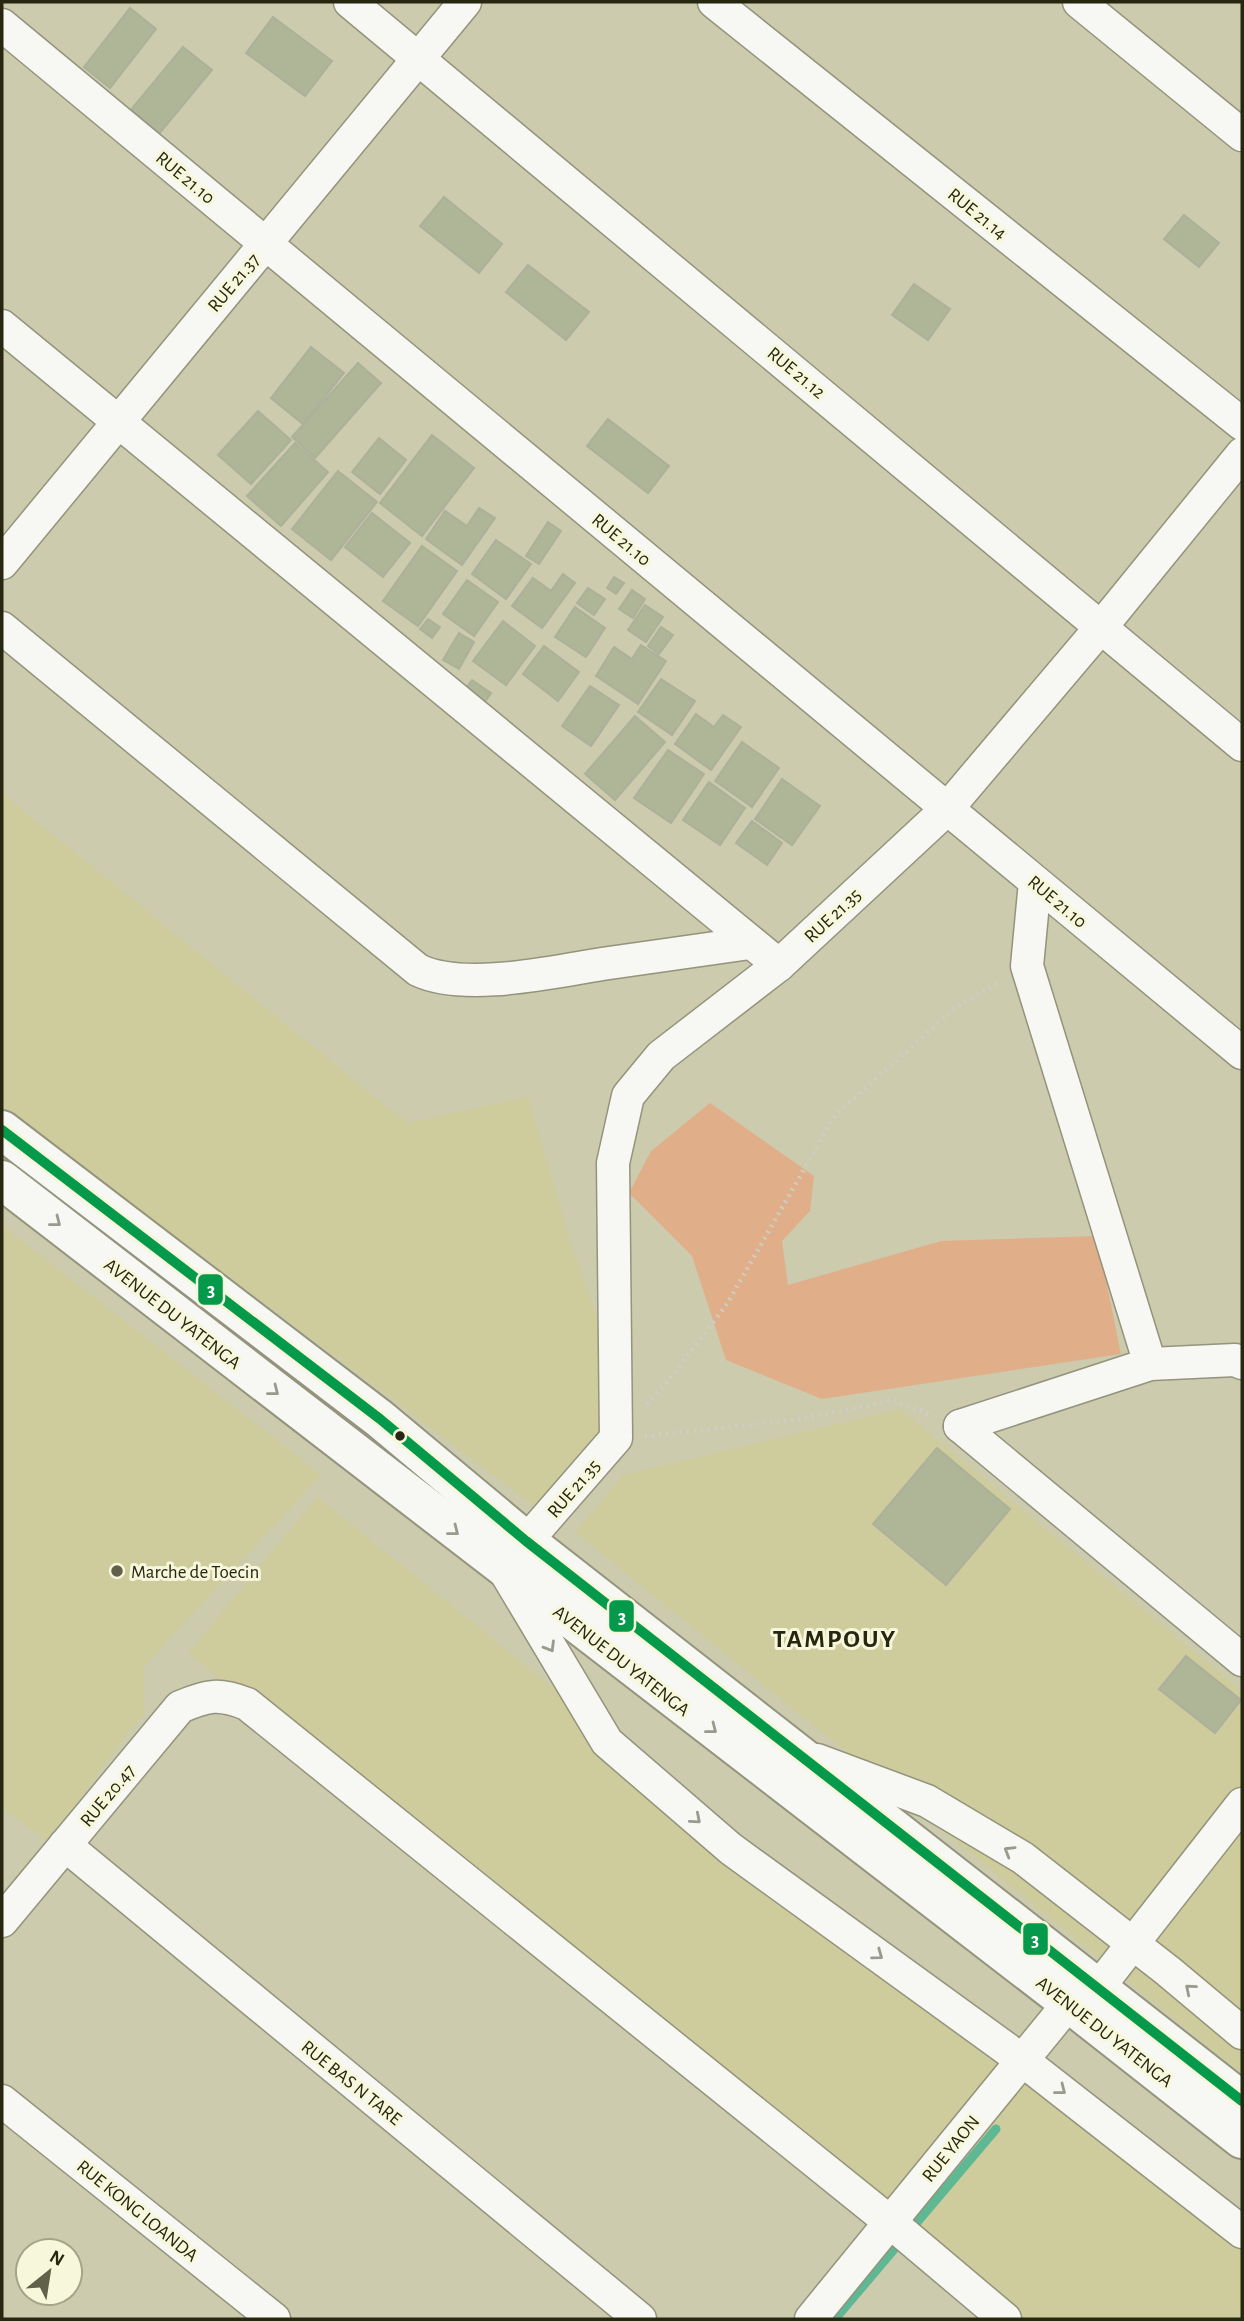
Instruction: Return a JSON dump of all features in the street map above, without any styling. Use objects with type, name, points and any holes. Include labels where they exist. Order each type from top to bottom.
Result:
[{"type":"main road","name":"AVENUE DU YATENGA","points":[[2,1130],[380,1419],[514,1554],[1084,1996],[1242,2101]]},
{"type":"main road","name":"AVENUE DU YATENGA","points":[[2,1180],[514,1554],[793,1750],[1084,1996],[1242,2139]]},
{"type":"street","name":"RUE 21.12","points":[[350,2],[1242,745]]},
{"type":"street","name":"RUE 21.37","points":[[2,563],[465,2]]},
{"type":"street","name":"RUE 21.14","points":[[715,2],[1242,424]]},
{"type":"street","points":[[1079,2],[1242,135]]},
{"type":"street","name":"RUE 21.10","points":[[2,25],[1242,1053]]},
{"type":"street","points":[[2,327],[779,965]]},
{"type":"street","name":"RUE 21.35","points":[[514,1554],[616,1438],[613,1163],[628,1096],[661,1056],[779,965],[947,809],[1102,626],[1242,454]]},
{"type":"street","points":[[2,628],[418,970],[431,976],[458,979],[508,978],[750,943]]},
{"type":"street","points":[[1035,882],[1027,966],[1150,1364]]},
{"type":"street","points":[[960,1426],[1150,1364],[1236,1360],[1242,1363]]},
{"type":"street","points":[[960,1426],[1242,1660]]},
{"type":"street","points":[[514,1554],[607,1742],[731,1849],[1022,2060],[1242,2232]]},
{"type":"street","name":"RUE 20.47","points":[[2,1921],[180,1707],[204,1697],[227,1696],[247,1704],[890,2222]]},
{"type":"street","points":[[793,1750],[927,1801],[1023,1858],[1242,2033]]},
{"type":"street","name":"RUE YAON","points":[[811,2319],[1022,2060],[1133,1944],[1242,1804]]},
{"type":"street","name":"RUE BAS N TARE","points":[[65,1845],[640,2319]]},
{"type":"street","name":"RUE KONG LOANDA","points":[[2,2101],[274,2319]]},
{"type":"street","points":[[890,2222],[1005,2319]]},
{"type":"path","points":[[616,1438],[675,1372],[727,1304],[835,1115],[955,1008],[1027,966]]},
{"type":"path","points":[[616,1438],[795,1420],[894,1400],[960,1426]]},
{"type":"shaded area","points":[[2,793],[407,1123],[528,1097],[570,1240],[611,1357],[609,1435],[538,1509],[2,1106]]},
{"type":"shaded area","points":[[710,1103],[814,1176],[810,1211],[782,1241],[788,1285],[941,1241],[1097,1236],[1121,1354],[822,1399],[726,1360],[692,1256],[629,1193],[651,1151]]},
{"type":"shaded area","name":"Marche de Toecin","points":[[2,1225],[321,1475],[144,1667],[144,1715],[128,1732],[49,1842],[2,1808]]},
{"type":"shaded area","points":[[900,1409],[1242,1691],[1242,2074],[575,1532],[623,1475]]},
{"type":"shaded area","points":[[317,1497],[1242,2243],[1242,2319],[1001,2319],[188,1653]]},
{"type":"building","points":[[130,8],[156,29],[110,88],[84,67]]},
{"type":"building","points":[[273,17],[332,61],[305,96],[246,53]]},
{"type":"building","points":[[183,47],[212,70],[158,135],[129,112]]},
{"type":"building","points":[[444,197],[502,244],[479,273],[420,226]]},
{"type":"building","points":[[1184,215],[1219,243],[1199,267],[1164,239]]},
{"type":"building","points":[[528,265],[589,312],[566,340],[506,292]]},
{"type":"building","points":[[914,284],[950,309],[928,340],[892,315]]},
{"type":"building","points":[[311,347],[344,373],[303,424],[271,398]]},
{"type":"building","points":[[358,363],[381,383],[315,458],[292,437]]},
{"type":"building","points":[[258,411],[291,440],[251,484],[218,455]]},
{"type":"building","points":[[608,419],[669,466],[648,493],[587,446]]},
{"type":"building","points":[[432,435],[474,468],[422,536],[380,503]]},
{"type":"building","points":[[379,438],[406,460],[380,494],[352,472]]},
{"type":"building","points":[[295,443],[328,472],[281,526],[247,496]]},
{"type":"building","points":[[338,471],[377,502],[331,560],[292,529]]},
{"type":"building","points":[[479,508],[495,518],[462,565],[426,539],[445,511],[467,526]]},
{"type":"building","points":[[372,513],[410,543],[383,577],[345,547]]},
{"type":"building","points":[[548,522],[561,531],[539,564],[526,556]]},
{"type":"building","points":[[496,540],[531,564],[506,599],[472,574]]},
{"type":"building","points":[[422,546],[457,571],[418,626],[383,601]]},
{"type":"building","points":[[563,574],[575,583],[542,628],[512,606],[533,578],[551,591]]},
{"type":"building","points":[[614,577],[624,583],[616,594],[607,588]]},
{"type":"building","points":[[467,580],[498,602],[474,636],[443,614]]},
{"type":"building","points":[[588,588],[605,599],[594,615],[577,603]]},
{"type":"building","points":[[632,590],[645,599],[633,618],[619,609]]},
{"type":"building","points":[[645,605],[663,617],[646,642],[628,630]]},
{"type":"building","points":[[575,607],[605,628],[586,657],[555,637]]},
{"type":"building","points":[[428,619],[440,627],[432,638],[420,629]]},
{"type":"building","points":[[503,621],[535,646],[506,685],[473,661]]},
{"type":"building","points":[[661,627],[673,635],[659,654],[648,646]]},
{"type":"building","points":[[459,633],[474,642],[459,669],[443,660]]},
{"type":"building","points":[[641,645],[666,661],[638,704],[596,676],[614,647],[632,659]]},
{"type":"building","points":[[544,646],[579,672],[558,701],[523,674]]},
{"type":"building","points":[[661,679],[695,701],[672,735],[638,712]]},
{"type":"building","points":[[472,680],[491,693],[483,705],[464,691]]},
{"type":"building","points":[[590,686],[619,705],[591,746],[562,726]]},
{"type":"building","points":[[696,714],[714,727],[723,715],[741,727],[711,770],[675,744]]},
{"type":"building","points":[[635,716],[665,742],[615,800],[585,774]]},
{"type":"building","points":[[742,742],[779,768],[752,807],[715,781]]},
{"type":"building","points":[[668,750],[704,774],[671,823],[634,798]]},
{"type":"building","points":[[782,779],[820,806],[792,845],[755,819]]},
{"type":"building","points":[[709,782],[745,808],[720,845],[683,820]]},
{"type":"building","points":[[752,821],[782,843],[767,865],[736,843]]},
{"type":"building","points":[[937,1448],[1010,1509],[946,1585],[873,1524]]},
{"type":"building","points":[[1186,1656],[1241,1700],[1215,1733],[1159,1689]]},
{"type":"waterway","points":[[835,2319],[996,2129]]},
{"type":"transit line","name":"3","points":[[2,1130],[380,1419],[526,1541],[1242,2101]]},
{"type":"place","name":"Marche de Toecin","points":[[117,1571]]},
{"type":"district","name":"TAMPOUY","points":[[835,1638]]}]
